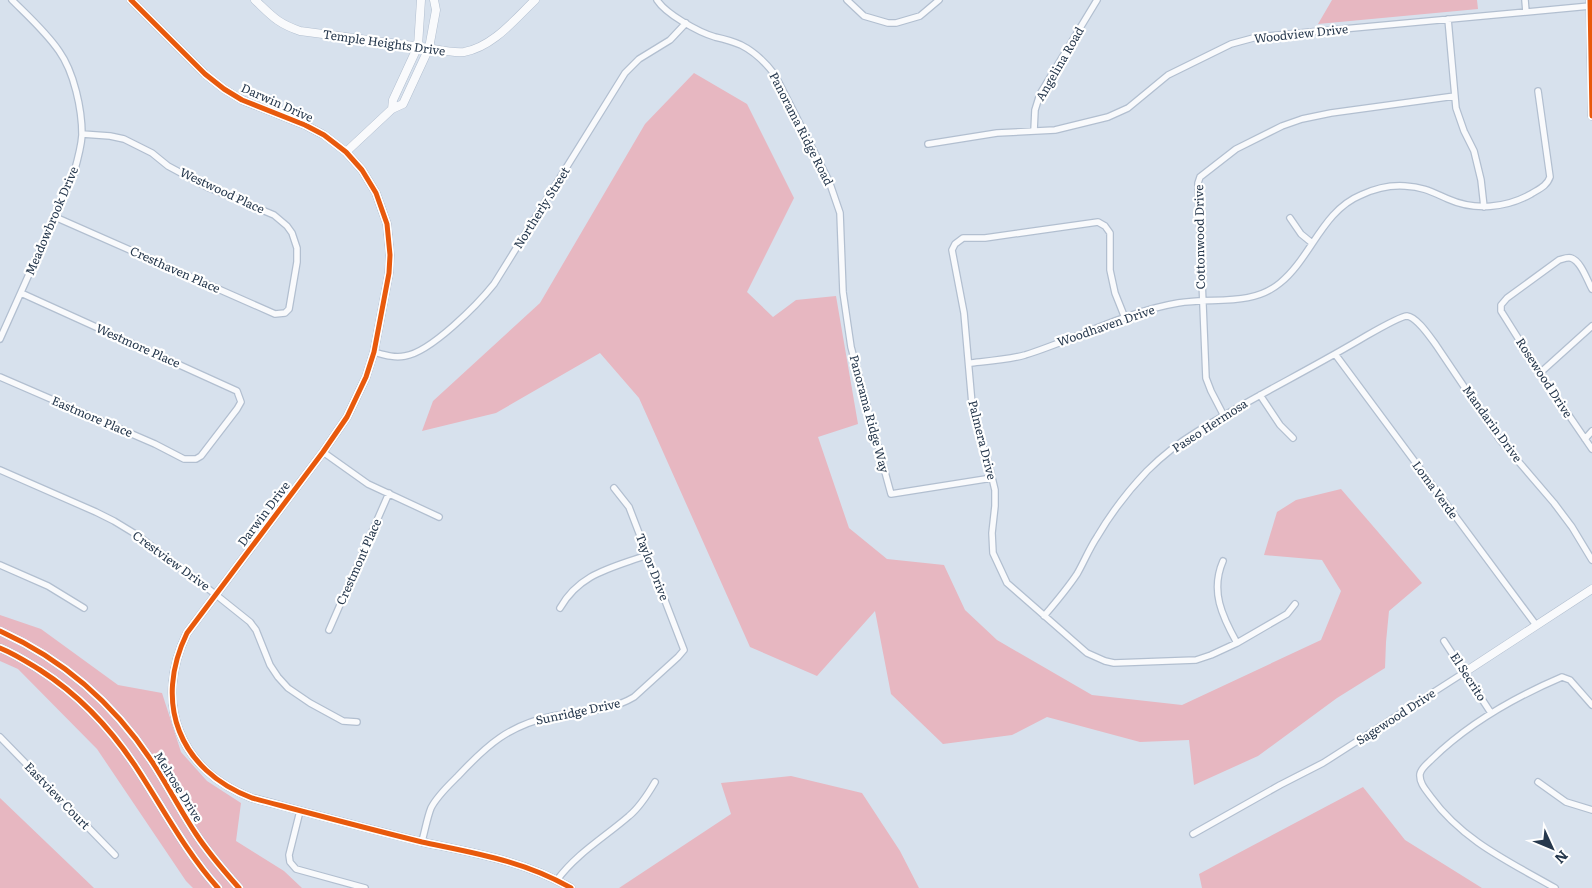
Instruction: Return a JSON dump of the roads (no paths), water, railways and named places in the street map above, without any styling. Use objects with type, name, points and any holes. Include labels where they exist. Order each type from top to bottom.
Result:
[{"type":"street","name":"Meadowbrook Drive","points":[[0,340],[72,176],[80,153],[82,134],[78,102],[71,75],[60,52],[12,0]]},
{"type":"street","name":"Darwin Drive","points":[[132,0],[205,74],[224,89],[242,100],[305,125],[324,135],[346,152],[362,170],[376,193],[387,224],[390,255],[374,352],[366,377],[347,417],[323,452],[187,633],[175,662],[172,699],[177,724],[188,749],[202,768],[238,793],[422,842],[516,863],[571,888]]},
{"type":"street","name":"Temple Heights Drive","points":[[255,0],[274,19],[300,31],[418,46],[449,52],[464,52],[483,46],[495,38],[535,0]]},
{"type":"street","points":[[392,110],[393,100],[418,46],[421,0]]},
{"type":"street","points":[[346,152],[392,110],[403,104],[429,48],[436,10],[434,0]]},
{"type":"street","name":"Panorama Ridge Road","points":[[657,0],[675,17],[686,23],[713,36],[743,46],[764,62],[775,76],[829,181],[840,213],[843,292]]},
{"type":"street","points":[[847,0],[864,16],[888,23],[896,23],[920,16],[938,0]]},
{"type":"street","name":"Angelina Road","points":[[1034,131],[1034,110],[1040,94],[1097,0]]},
{"type":"street","points":[[1525,0],[1526,12]]},
{"type":"street","points":[[1590,3],[1592,116]]},
{"type":"street","name":"Woodview Drive","points":[[928,144],[997,133],[1055,130],[1108,117],[1128,108],[1168,75],[1231,44],[1257,37],[1526,12],[1590,3]]},
{"type":"street","points":[[1448,19],[1456,108],[1464,131],[1474,151],[1481,180],[1484,207]]},
{"type":"street","name":"Northerly Street","points":[[374,352],[389,356],[405,356],[416,353],[445,333],[479,302],[494,284],[625,73],[638,59],[670,40],[686,23]]},
{"type":"street","name":"Woodhaven Drive","points":[[969,363],[997,361],[1025,355],[1124,318],[1171,304],[1238,300],[1257,296],[1280,283],[1293,270],[1336,212],[1361,194],[1389,186],[1405,186],[1429,190],[1449,200],[1471,206],[1484,207],[1510,204],[1527,196],[1544,186],[1550,177],[1538,90]]},
{"type":"street","name":"Cottonwood Drive","points":[[1224,416],[1206,378],[1198,183],[1200,177],[1236,149],[1282,126],[1302,119],[1330,113],[1455,96]]},
{"type":"street","name":"Westwood Place","points":[[82,134],[124,139],[152,152],[168,166],[207,187],[274,215],[292,233],[297,248],[291,304]]},
{"type":"street","name":"Cresthaven Place","points":[[54,217],[275,314],[284,313],[290,309],[291,304]]},
{"type":"street","points":[[1290,218],[1301,234],[1312,243]]},
{"type":"street","name":"Palmera Drive","points":[[1124,318],[1114,293],[1110,270],[1110,234],[1106,226],[1098,222],[985,238],[963,238],[955,244],[952,250],[964,313],[972,404],[995,490],[992,533],[993,553],[1002,575],[1007,582],[1044,616],[1087,653],[1114,663],[1196,660],[1237,642],[1287,614],[1295,604]]},
{"type":"street","name":"Rosewood Drive","points":[[1592,289],[1578,263],[1572,258],[1567,258],[1559,260],[1507,298],[1501,305],[1501,311],[1540,373],[1592,449]]},
{"type":"street","name":"Panorama Ridge Way","points":[[843,292],[851,347],[891,494],[992,478]]},
{"type":"street","name":"Westmore Place","points":[[20,293],[237,391],[241,402],[201,456],[196,459],[184,459]]},
{"type":"street","name":"Paseo Hermosa","points":[[1044,616],[1078,572],[1096,538],[1117,506],[1148,471],[1176,447],[1196,432],[1260,395],[1399,318],[1407,316]]},
{"type":"street","name":"Mandarin Drive","points":[[1407,316],[1425,330],[1500,440],[1554,503],[1572,527],[1592,560]]},
{"type":"street","points":[[1540,373],[1592,326]]},
{"type":"street","name":"Loma Verde","points":[[1335,354],[1536,625]]},
{"type":"street","name":"Eastmore Place","points":[[0,377],[155,444],[184,459]]},
{"type":"street","points":[[1260,395],[1280,425],[1293,438]]},
{"type":"street","points":[[1585,439],[1592,431]]},
{"type":"street","points":[[323,452],[368,484],[439,517]]},
{"type":"street","name":"Crestview Drive","points":[[0,470],[114,521],[136,535],[250,622],[256,630],[270,665],[278,678],[288,688],[310,703],[343,721],[357,722]]},
{"type":"street","name":"Taylor Drive","points":[[614,488],[629,507],[684,650]]},
{"type":"street","name":"Crestmont Place","points":[[329,630],[389,493]]},
{"type":"street","points":[[560,608],[566,598],[580,583],[599,573],[647,555]]},
{"type":"street","points":[[1223,561],[1218,573],[1220,607],[1224,619],[1237,642]]},
{"type":"street","points":[[0,565],[48,586],[84,608]]},
{"type":"street","name":"Sagewood Drive","points":[[1193,834],[1323,763],[1592,589]]},
{"type":"street","name":"Melrose Drive","points":[[0,631],[22,641],[64,668],[104,701],[125,725],[150,759],[197,836],[239,888]]},
{"type":"street","name":"El Secrito","points":[[1444,641],[1490,713]]},
{"type":"street","name":"Melrose Drive","points":[[0,648],[12,652],[52,678],[92,711],[112,733],[136,767],[183,844],[218,888]]},
{"type":"street","name":"Sunridge Drive","points":[[422,842],[431,809],[439,796],[479,753],[492,742],[519,726],[534,720],[613,707],[626,702],[634,698],[684,650]]},
{"type":"street","points":[[1555,888],[1480,845],[1459,828],[1443,813],[1422,784],[1420,774],[1422,769],[1442,749],[1490,713],[1534,689],[1562,677],[1570,680],[1592,705]]},
{"type":"street","name":"Eastview Court","points":[[0,737],[115,855]]},
{"type":"street","points":[[557,880],[576,858],[631,815],[655,782]]},
{"type":"street","points":[[1538,782],[1566,802],[1592,810]]},
{"type":"street","points":[[300,811],[289,856],[290,862],[296,869],[365,888]]}]
